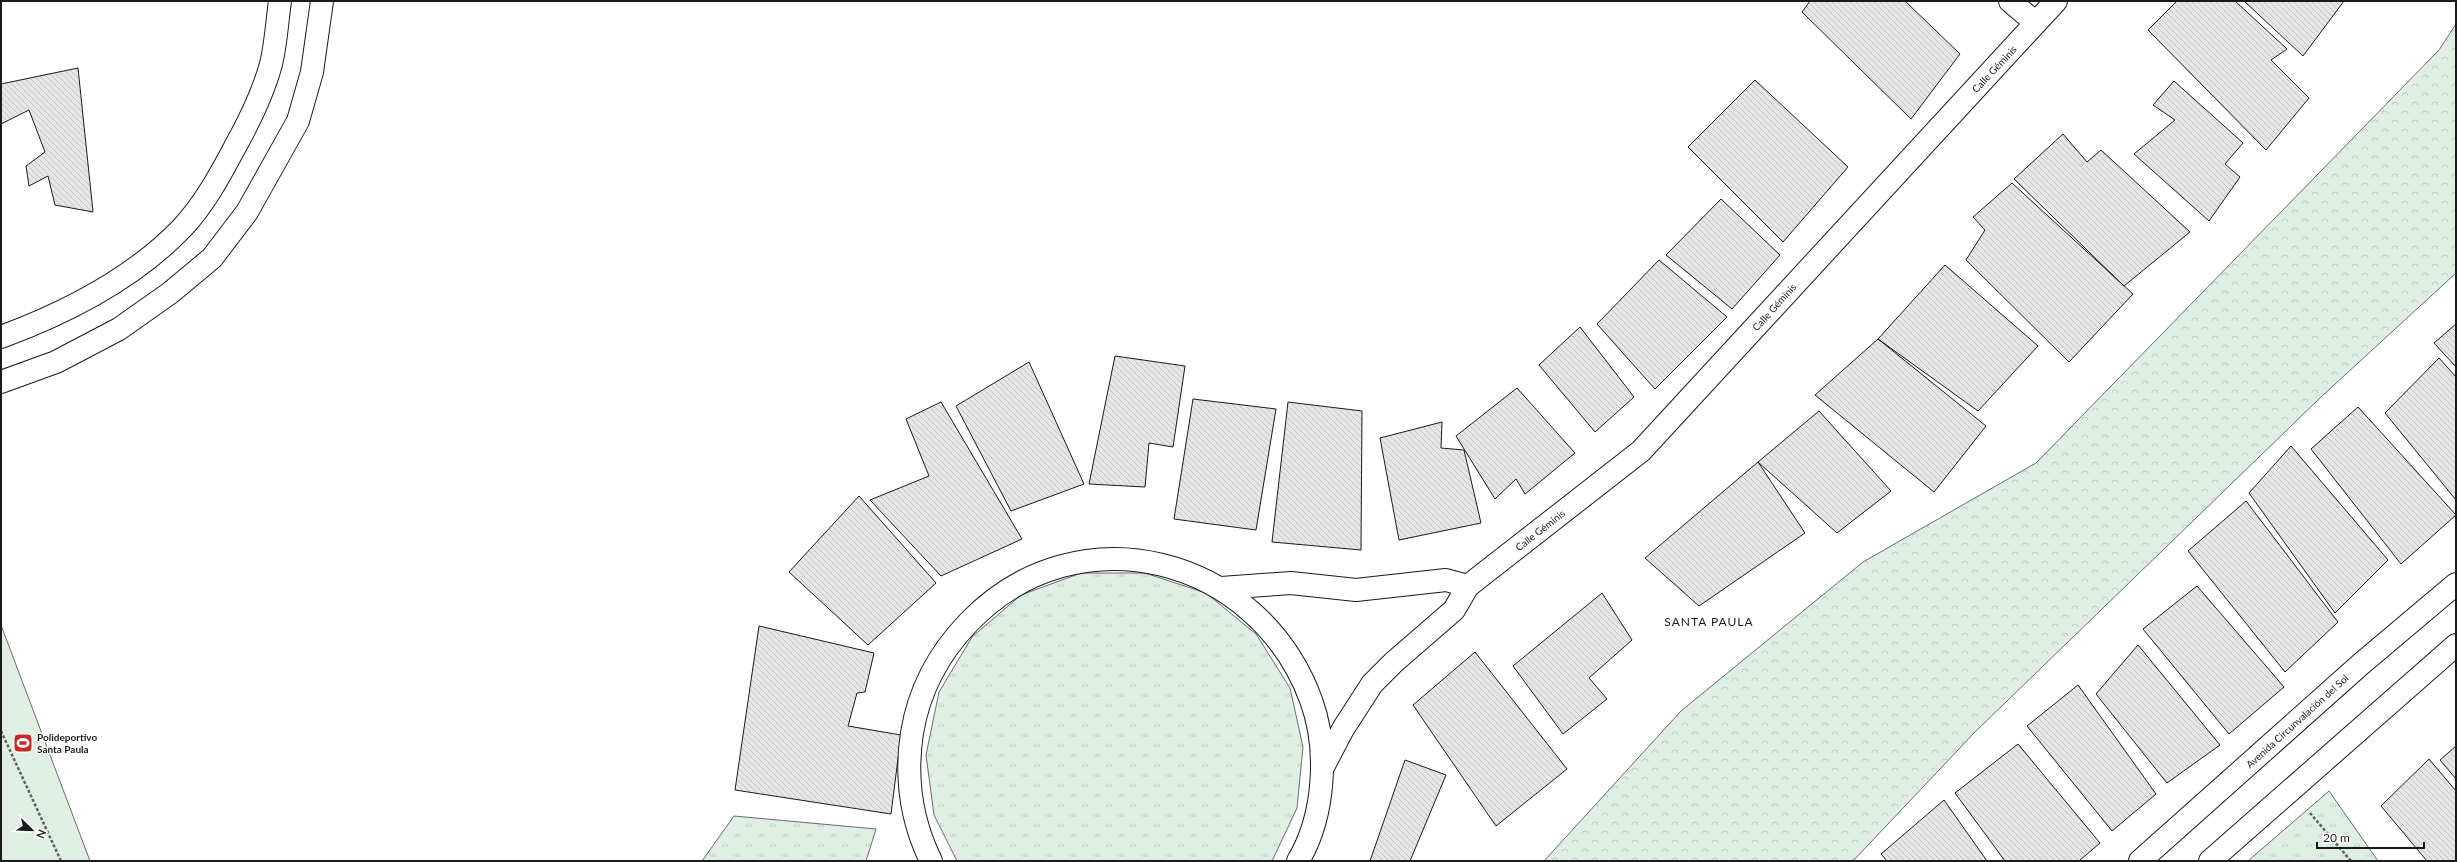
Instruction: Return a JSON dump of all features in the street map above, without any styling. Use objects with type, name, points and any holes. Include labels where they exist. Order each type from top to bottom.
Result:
[{"type":"street","points":[[1,337],[39,323],[97,293],[145,260],[182,228],[212,189],[258,104],[271,63],[280,1]]},
{"type":"street","points":[[1,382],[56,362],[119,330],[170,293],[212,258],[247,212],[298,121],[312,72],[322,1]]},
{"type":"street","points":[[2010,1],[2036,24]]},
{"type":"street","name":"Calle Géminis","points":[[1322,769],[1343,729],[1372,684],[1394,662],[1454,610],[1468,586],[1641,451],[2056,1]]},
{"type":"street","name":"Calle Géminis","points":[[931,861],[921,839],[910,798],[909,755],[915,713],[930,673],[953,638],[983,607],[1018,584],[1057,567],[1099,560],[1141,561],[1176,569],[1221,588],[1246,606],[1269,627],[1287,652],[1303,678],[1314,708],[1320,738],[1322,769],[1316,812],[1298,861]]},
{"type":"street","name":"Calle Géminis","points":[[1221,588],[1291,583],[1356,590],[1446,580],[1468,586]]},
{"type":"street","name":"Avenida Circunvalación del Sol","points":[[2140,861],[2361,664],[2456,584]]},
{"type":"street","points":[[2210,861],[2456,645]]},
{"type":"street","points":[[911,861],[921,839]]},
{"type":"path","points":[[1,731],[61,861]]},
{"type":"path","points":[[2306,808],[2350,861]]},
{"type":"green space","points":[[2456,24],[2456,273],[2321,397],[1975,732],[1853,861],[1544,861],[1681,711],[1863,562],[2036,463],[2439,50]]},
{"type":"green space","points":[[1081,573],[1145,573],[1206,593],[1256,634],[1290,688],[1303,747],[1297,808],[1272,861],[957,861],[934,815],[926,755],[939,692],[972,637],[1021,595]]},
{"type":"green space","name":"Polideportivo Santa Paula","points":[[1,625],[90,861],[1,861]]},
{"type":"green space","points":[[2329,791],[2378,861],[2248,861]]},
{"type":"green space","points":[[734,816],[876,829],[866,861],[702,861]]},
{"type":"building","points":[[1810,1],[1905,1],[1960,54],[1911,119],[1802,12]]},
{"type":"building","points":[[2177,1],[2235,1],[2287,49],[2271,60],[2309,98],[2266,150],[2148,30]]},
{"type":"building","points":[[2244,1],[2344,1],[2303,56]]},
{"type":"building","points":[[78,68],[93,212],[55,205],[48,176],[29,186],[26,166],[45,152],[29,110],[1,124],[1,84]]},
{"type":"building","points":[[1755,80],[1848,167],[1783,242],[1688,147]]},
{"type":"building","points":[[2174,81],[2243,143],[2225,164],[2240,177],[2209,221],[2134,154],[2175,120],[2153,105]]},
{"type":"building","points":[[2063,134],[2087,162],[2101,150],[2190,232],[2124,286],[2014,179]]},
{"type":"building","points":[[2012,183],[2133,294],[2069,362],[1966,260],[1985,230],[1973,217]]},
{"type":"building","points":[[1721,199],[1780,255],[1732,309],[1666,255]]},
{"type":"building","points":[[1659,260],[1727,317],[1655,389],[1597,324]]},
{"type":"building","points":[[1945,265],[2038,346],[1978,411],[1878,339]]},
{"type":"building","points":[[2456,324],[2456,367],[2434,343]]},
{"type":"building","points":[[1580,327],[1634,397],[1595,432],[1539,365]]},
{"type":"building","points":[[1878,339],[1986,426],[1934,492],[1815,395]]},
{"type":"building","points":[[1115,356],[1185,366],[1173,447],[1149,443],[1145,487],[1089,484]]},
{"type":"building","points":[[2439,358],[2456,377],[2456,500],[2385,413]]},
{"type":"building","points":[[1029,362],[1084,484],[1011,511],[956,406]]},
{"type":"building","points":[[1517,388],[1575,453],[1525,494],[1516,479],[1495,499],[1456,436]]},
{"type":"building","points":[[1193,399],[1276,409],[1256,530],[1174,519]]},
{"type":"building","points":[[941,402],[1022,539],[941,576],[870,500],[929,476],[906,419]]},
{"type":"building","points":[[1288,402],[1362,411],[1361,550],[1272,542]]},
{"type":"building","points":[[2358,407],[2456,515],[2401,564],[2311,449]]},
{"type":"building","points":[[1819,411],[1891,491],[1837,533],[1758,462]]},
{"type":"building","points":[[1442,422],[1441,448],[1464,450],[1481,523],[1399,540],[1380,438]]},
{"type":"building","points":[[2291,446],[2388,560],[2335,613],[2249,493]]},
{"type":"building","points":[[1758,462],[1805,533],[1699,606],[1645,558]]},
{"type":"building","points":[[859,496],[936,583],[868,645],[789,572]]},
{"type":"building","points":[[2246,501],[2338,622],[2285,672],[2188,551]]},
{"type":"building","points":[[2197,586],[2284,687],[2229,734],[2143,629]]},
{"type":"building","points":[[1602,593],[1632,640],[1589,678],[1607,699],[1563,734],[1513,666]]},
{"type":"building","points":[[759,626],[874,653],[865,692],[857,693],[848,726],[901,735],[891,814],[735,790]]},
{"type":"building","points":[[2138,645],[2220,745],[2167,783],[2096,694]]},
{"type":"building","points":[[1475,652],[1567,769],[1496,826],[1413,705]]},
{"type":"building","points":[[2078,685],[2156,794],[2112,831],[2027,726]]},
{"type":"building","points":[[2018,744],[2100,843],[2079,861],[2005,861],[1955,793]]},
{"type":"building","points":[[2456,746],[2456,779],[2440,760]]},
{"type":"building","points":[[2429,759],[2456,791],[2456,861],[2427,861],[2381,806]]},
{"type":"building","points":[[1405,760],[1446,775],[1410,861],[1370,861]]},
{"type":"building","points":[[1944,800],[1987,861],[1887,861],[1881,854]]},
{"type":"place","name":"Polideportivo Santa Paula","points":[[23,743]]},
{"type":"district","name":"SANTA PAULA","points":[[1709,622]]}]
